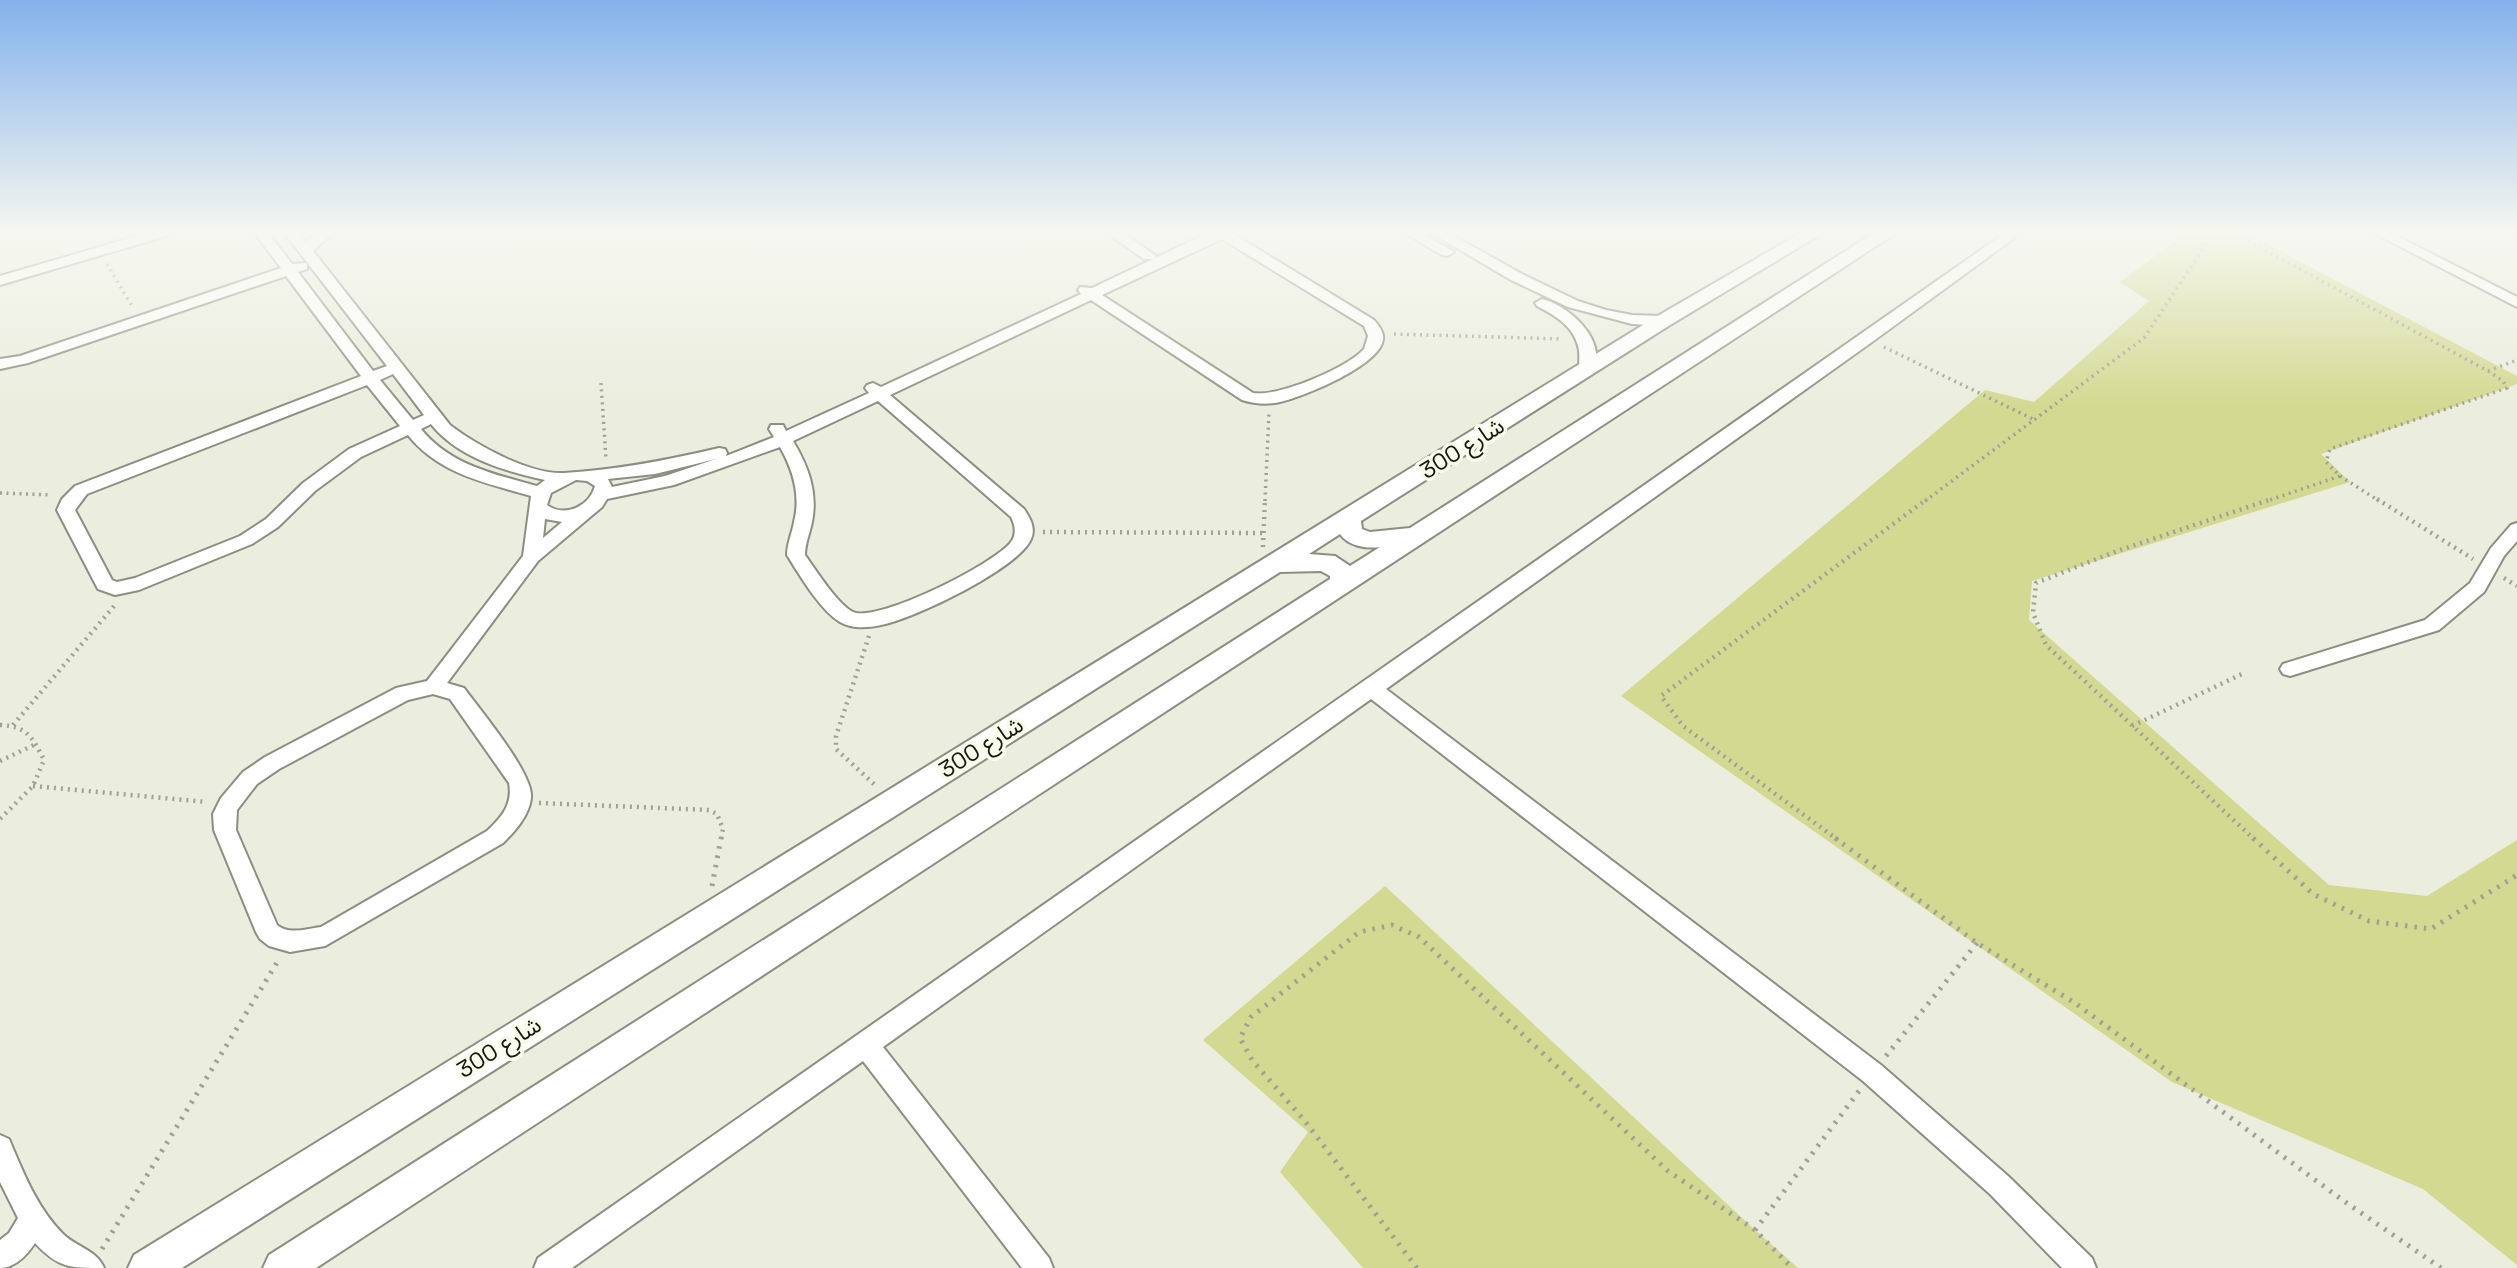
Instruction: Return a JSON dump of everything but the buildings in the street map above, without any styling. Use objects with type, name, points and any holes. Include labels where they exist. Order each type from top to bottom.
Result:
[{"type":"street","points":[[0,364],[23,360],[231,290]]},
{"type":"street","points":[[306,290],[370,378],[433,452],[460,468],[540,500],[552,516],[587,510]]},
{"type":"street","points":[[336,290],[433,416],[458,440],[493,460],[562,478],[598,475],[687,462],[780,433]]},
{"type":"street","points":[[433,687],[532,557],[604,494],[699,472],[1086,291],[1248,397],[1269,401],[1282,398],[1366,356],[1373,348],[1375,334],[1369,323],[1316,290]]},
{"type":"street","points":[[1519,290],[1558,311],[1581,334],[1589,354],[1587,369]]},
{"type":"street","points":[[1546,290],[1603,315],[1644,322],[1663,321]]},
{"type":"street","name":"شارع 300","points":[[147,1268],[1716,290]]},
{"type":"street","points":[[282,1268],[1798,290]]},
{"type":"street","points":[[548,1268],[867,1046],[1936,290]]},
{"type":"street","points":[[2492,290],[2517,303]]},
{"type":"street","points":[[1581,334],[1595,325],[1603,315]]},
{"type":"street","points":[[396,368],[91,485],[73,496],[66,510],[105,584],[115,589],[132,586],[253,536],[282,514],[331,469],[382,438],[433,416]]},
{"type":"street","points":[[780,433],[801,469],[806,493],[804,519],[795,546],[796,555],[843,615],[857,621],[874,622],[902,613],[1014,552],[1022,542],[1025,531],[1024,522],[1017,513],[874,389]]},
{"type":"street","points":[[598,475],[604,485],[604,494]]},
{"type":"street","points":[[532,557],[540,500],[562,478]]},
{"type":"street","points":[[1348,520],[1350,531],[1361,539],[1418,536]]},
{"type":"street","points":[[2290,669],[2432,625],[2461,603],[2517,529]]},
{"type":"street","points":[[1269,570],[1326,562],[1341,572],[1340,586]]},
{"type":"street","points":[[433,687],[447,688],[457,693],[519,781],[523,793],[521,803],[510,823],[495,837],[325,936],[290,942],[277,939],[268,932],[225,830],[224,814],[229,804],[250,778],[272,763],[403,693],[433,687]]},
{"type":"street","points":[[1371,688],[1872,1073],[1999,1185],[2082,1268]]},
{"type":"street","points":[[867,1046],[1039,1268]]},
{"type":"street","points":[[0,1148],[17,1189],[59,1250],[94,1262]]},
{"type":"street","points":[[0,1257],[19,1242],[34,1217]]},
{"type":"path","points":[[122,290],[140,321]]},
{"type":"path","points":[[2176,290],[2144,338],[1661,696],[1683,726],[1977,943],[2075,1003],[2341,1199],[2441,1268]]},
{"type":"path","points":[[2339,290],[2488,371],[2503,381],[2507,388],[2330,449],[2326,462],[2340,476],[2517,586]]},
{"type":"path","points":[[1375,334],[1581,334]]},
{"type":"path","points":[[1867,340],[2033,419]]},
{"type":"path","points":[[2488,371],[2517,360]]},
{"type":"path","points":[[598,475],[601,383]]},
{"type":"path","points":[[1269,401],[1264,533],[1269,570]]},
{"type":"path","points":[[2340,476],[2117,551],[2036,583],[2033,613],[2046,645],[2313,894],[2369,921],[2431,929],[2517,875]]},
{"type":"path","points":[[0,493],[73,496]]},
{"type":"path","points":[[1025,531],[1264,533]]},
{"type":"path","points":[[13,725],[132,586]]},
{"type":"path","points":[[874,622],[836,736],[836,749],[893,801]]},
{"type":"path","points":[[2132,726],[2242,674]]},
{"type":"path","points":[[0,725],[13,725],[31,733],[44,760],[33,786],[0,819]]},
{"type":"path","points":[[0,761],[36,744]]},
{"type":"path","points":[[33,786],[229,804]]},
{"type":"path","points":[[521,803],[699,809],[717,814],[723,829],[706,918]]},
{"type":"path","points":[[1417,1268],[1304,1120],[1252,1060],[1240,1038],[1251,1017],[1359,932],[1392,925],[1419,937],[1668,1171],[1755,1230],[1792,1268]]},
{"type":"path","points":[[94,1262],[290,942]]},
{"type":"green space","points":[[2132,290],[2354,290],[2517,376],[2517,384],[2321,454],[2350,482],[2032,581],[2029,620],[2329,885],[2427,896],[2517,840],[2517,1265],[2423,1189],[2172,1082],[1621,696],[1985,390],[2034,402],[2149,301]]},
{"type":"green space","points":[[1385,886],[1798,1268],[1363,1268],[1280,1172],[1308,1132],[1203,1040]]}]
